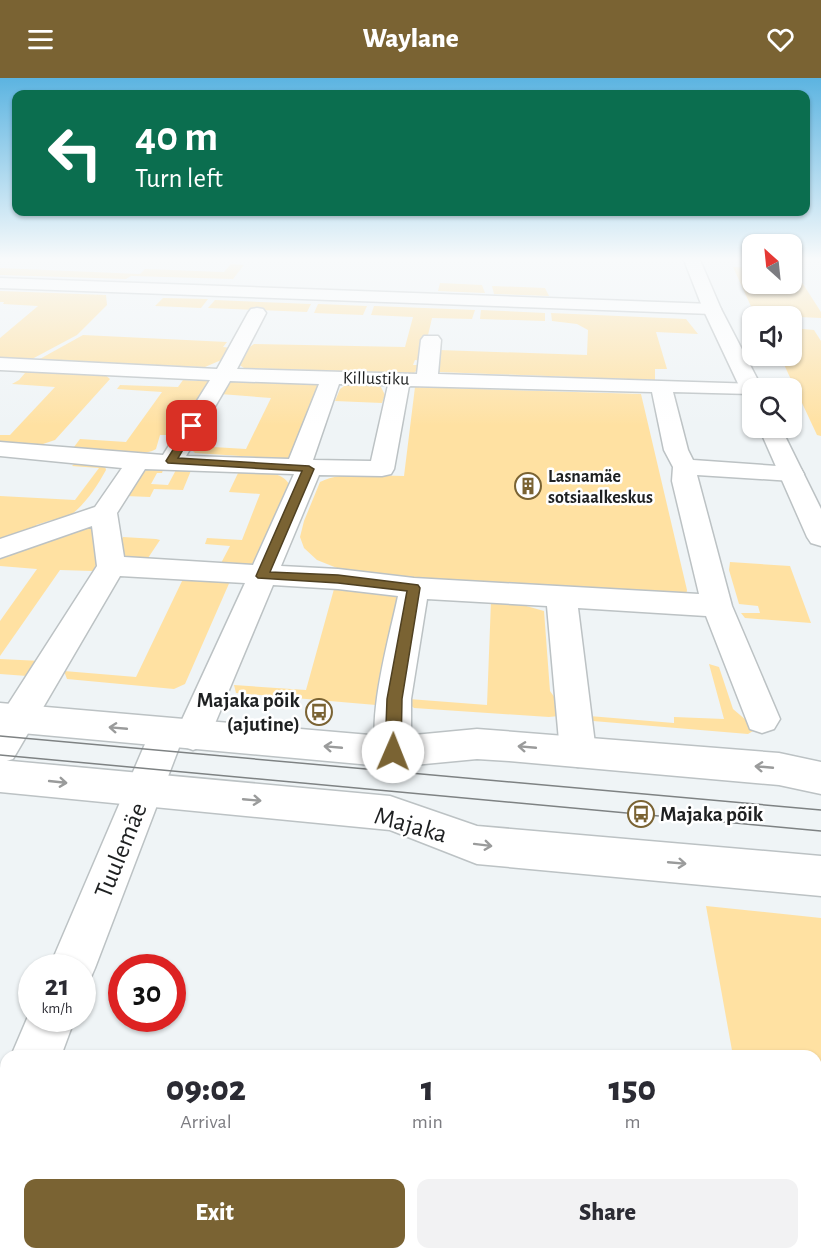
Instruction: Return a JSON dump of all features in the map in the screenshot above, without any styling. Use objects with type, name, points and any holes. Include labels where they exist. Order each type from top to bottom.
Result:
[{"type":"street","points":[[171,461],[224,375],[256,315]]},
{"type":"street","points":[[715,315],[746,378]]},
{"type":"street","points":[[427,379],[431,340]]},
{"type":"street","name":"Killustiku","points":[[0,364],[224,375],[742,390]]},
{"type":"street","name":"Tuulemäe","points":[[78,954],[145,790],[180,734],[262,576],[304,468],[332,378]]},
{"type":"street","points":[[0,449],[138,461],[382,469],[400,379]]},
{"type":"street","points":[[661,387],[676,450],[685,468],[685,482],[717,606],[762,719]]},
{"type":"street","points":[[775,438],[821,537]]},
{"type":"street","points":[[0,549],[104,513],[138,461]]},
{"type":"street","points":[[685,468],[792,474]]},
{"type":"street","points":[[6,728],[111,566],[104,513]]},
{"type":"street","points":[[111,566],[338,579],[414,588],[717,606]]},
{"type":"street","points":[[393,752],[394,699],[414,588]]},
{"type":"street","points":[[561,596],[578,752]]},
{"type":"street","points":[[6,728],[180,734],[393,752],[477,744],[779,769],[821,778]]},
{"type":"street","name":"Majaka","points":[[0,776],[390,813],[477,845],[821,876]]},
{"type":"street","points":[[38,1050],[45,1032]]},
{"type":"shaded area","points":[[27,315],[97,315],[77,335],[32,359],[0,358],[0,338]]},
{"type":"shaded area","points":[[374,315],[473,315],[472,319],[432,318],[422,361],[415,360],[413,365],[422,365],[414,373],[244,368],[238,364],[244,351],[254,344],[405,347],[413,317]]},
{"type":"shaded area","points":[[480,315],[545,315],[545,321],[480,319]]},
{"type":"shaded area","points":[[551,315],[686,319],[698,334],[656,332],[667,369],[655,369],[655,380],[439,372],[436,370],[439,350],[587,355],[588,330],[577,324],[552,321]]},
{"type":"shaded area","points":[[802,315],[821,315],[821,318],[802,317]]},
{"type":"shaded area","points":[[802,329],[814,330],[821,341],[821,436],[817,435],[802,403],[802,378],[790,378],[785,366],[802,366]]},
{"type":"shaded area","points":[[83,335],[227,342],[223,347],[232,348],[226,358],[205,367],[38,360]]},
{"type":"shaded area","points":[[20,372],[104,374],[110,379],[55,440],[37,446],[0,444],[0,435],[10,435],[55,387],[12,384],[25,373]]},
{"type":"shaded area","points":[[199,378],[208,379],[211,383],[172,442],[167,443],[170,435],[160,435],[156,449],[141,453],[104,452],[74,447],[80,439],[126,442],[162,392],[117,389],[120,385],[178,387],[183,380],[197,381]]},
{"type":"shaded area","points":[[229,381],[317,383],[318,388],[294,457],[286,459],[195,453],[193,451],[196,446],[246,449],[271,398],[220,394]]},
{"type":"shaded area","points":[[347,384],[380,385],[385,395],[382,403],[335,401],[340,389]]},
{"type":"shaded area","points":[[415,387],[641,394],[687,590],[686,596],[394,577],[342,570],[317,560],[304,548],[300,537],[320,482],[329,478],[350,475],[404,476]]},
{"type":"shaded area","points":[[76,462],[99,464],[105,466],[106,470],[85,502],[71,515],[55,524],[52,520],[36,525],[38,530],[0,543],[0,496],[75,500],[99,468],[72,466]]},
{"type":"shaded area","points":[[164,467],[162,473],[157,473],[151,484],[168,485],[177,468],[192,468],[183,490],[154,489],[150,497],[126,496],[140,474],[149,469]]},
{"type":"shaded area","points":[[239,471],[273,474],[285,479],[289,484],[255,563],[250,566],[219,567],[230,546],[205,544],[207,538],[242,540],[260,494],[229,492]]},
{"type":"shaded area","points":[[93,525],[97,563],[93,571],[60,570],[0,656],[0,621],[37,569],[0,566],[0,559],[10,556],[9,551]]},
{"type":"shaded area","points":[[123,537],[160,540],[146,561],[126,557],[121,547]]},
{"type":"shaded area","points":[[730,562],[790,566],[811,623],[745,618],[741,613],[760,613],[758,606],[739,604],[729,570]]},
{"type":"shaded area","points":[[183,579],[231,579],[185,684],[174,689],[67,679],[64,671],[136,677]]},
{"type":"shaded area","points":[[339,586],[399,598],[382,702],[376,705],[236,693],[234,685],[306,690],[334,589]]},
{"type":"shaded area","points":[[491,601],[512,602],[544,611],[550,691],[560,705],[559,716],[414,708],[409,704],[409,699],[487,705]]},
{"type":"shaded area","points":[[0,659],[41,661],[27,676],[0,674]]},
{"type":"shaded area","points":[[709,664],[719,667],[733,709],[753,726],[753,731],[748,734],[593,721],[589,716],[674,723],[674,717],[724,719]]},
{"type":"shaded area","points":[[706,906],[821,918],[821,1050],[732,1050]]},
{"type":"tram line","points":[[0,736],[821,810]]},
{"type":"tram line","points":[[0,755],[821,831]]},
{"type":"place","name":"Lasnamäe sotsiaalkeskus","points":[[528,486]]},
{"type":"place","name":"Majaka põik (ajutine)","points":[[319,712]]},
{"type":"place","name":"Majaka põik","points":[[641,814]]},
{"type":"route","points":[[192,426],[171,461],[309,469],[262,576],[338,579],[414,588],[394,699],[393,752]]}]
